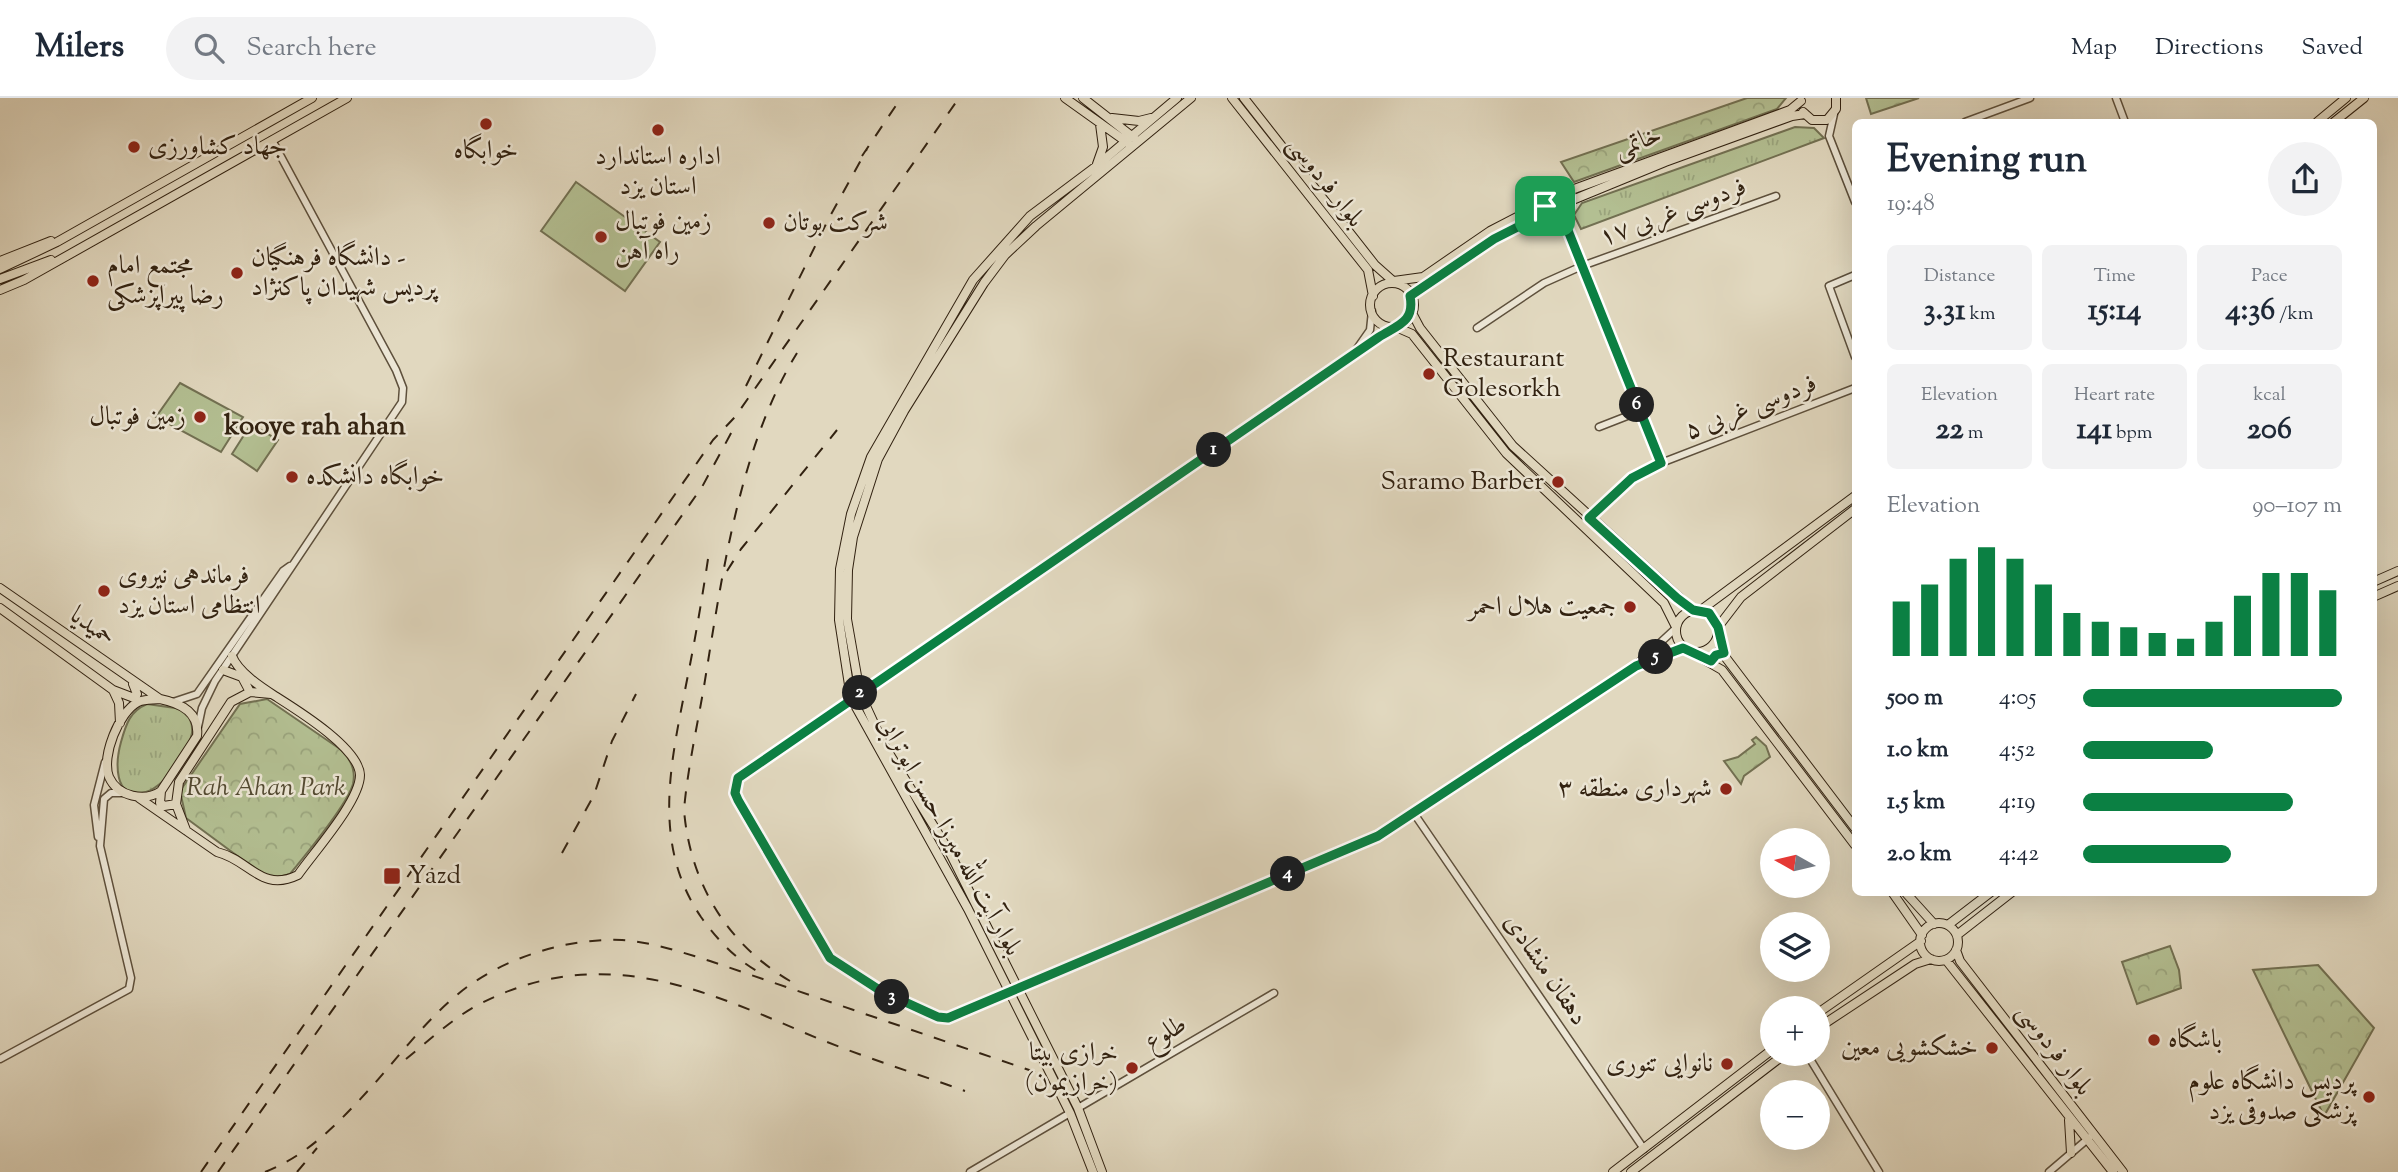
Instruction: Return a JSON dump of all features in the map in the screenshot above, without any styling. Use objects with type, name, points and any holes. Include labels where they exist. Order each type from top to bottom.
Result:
[{"type":"main road","points":[[0,269],[58,242],[312,98]]},
{"type":"main road","points":[[0,290],[64,257],[347,98]]},
{"type":"main road","points":[[1065,98],[1125,142],[1136,145]]},
{"type":"main road","points":[[1083,98],[1133,135],[1136,145]]},
{"type":"main road","points":[[1096,172],[1125,142],[1177,98]]},
{"type":"main road","points":[[1096,172],[1136,145],[1191,98]]},
{"type":"main road","name":"بلوار فردوسی","points":[[1232,98],[1368,270],[1373,296]]},
{"type":"main road","name":"بلوار فردوسی","points":[[1244,98],[1375,265],[1393,281]]},
{"type":"main road","points":[[1801,100],[1805,114],[1817,121],[1827,120],[1844,98]]},
{"type":"main road","points":[[2321,119],[2346,98]]},
{"type":"main road","points":[[2338,119],[2364,98]]},
{"type":"main road","name":"خاتمی","points":[[1566,192],[1790,110],[1801,100]]},
{"type":"main road","name":"خاتمی","points":[[1570,201],[1677,157],[1792,116],[1805,114]]},
{"type":"main road","points":[[1107,116],[1139,121],[1154,117]]},
{"type":"main road","points":[[1096,172],[1103,147],[1100,124]]},
{"type":"main road","name":"بلوار آیت الله میرزا حسن ابوترابی","points":[[1014,992],[949,851],[884,745],[860,693],[847,619],[848,570],[853,537],[878,459],[904,411],[984,283],[1005,255],[1096,172]]},
{"type":"main road","name":"بلوار آیت الله میرزا حسن ابوترابی","points":[[1096,172],[1030,216],[984,266],[920,369],[871,457],[851,514],[840,569],[839,620],[851,698],[878,750],[940,854],[1014,992],[1102,1172]]},
{"type":"main road","points":[[1547,207],[1545,195],[1552,188],[1566,192],[1570,201],[1561,213],[1547,207],[1490,231],[1423,277],[1382,285],[1373,296],[1372,311],[1381,324],[1412,334],[1506,453],[1664,603],[1683,648],[1711,661],[1722,670],[1852,841]]},
{"type":"main road","points":[[1410,296],[1547,207]]},
{"type":"main road","points":[[0,261],[37,244],[58,242]]},
{"type":"main road","points":[[0,279],[64,257]]},
{"type":"main road","points":[[1393,281],[1403,285],[1410,296],[1411,311],[1420,328],[1513,446],[1673,595],[1697,610],[1709,613],[1718,631],[1724,653],[1852,824]]},
{"type":"main road","points":[[1394,328],[1402,325],[1411,311]]},
{"type":"main road","points":[[1676,628],[1679,619],[1718,600],[1852,498]]},
{"type":"main road","points":[[1692,652],[1709,649],[1730,608],[1852,511]]},
{"type":"main road","points":[[2377,580],[2398,571]]},
{"type":"main road","points":[[2377,595],[2398,586]]},
{"type":"main road","name":"حمیدیا","points":[[0,587],[160,699]]},
{"type":"main road","points":[[1664,603],[1671,602],[1673,595]]},
{"type":"main road","points":[[1718,600],[1722,607],[1730,608]]},
{"type":"main road","name":"حمیدیا","points":[[0,608],[113,690],[119,703],[120,723]]},
{"type":"main road","points":[[1711,661],[1716,655],[1724,653]]},
{"type":"main road","points":[[139,798],[152,797],[161,791],[194,744],[198,728],[192,713],[173,702],[160,699],[139,702],[120,723],[111,746],[109,777],[115,785],[139,798],[189,834],[270,881],[286,881],[298,875],[356,794],[360,774],[354,755],[318,728],[311,719],[271,694],[236,665],[232,656]]},
{"type":"main road","points":[[223,670],[242,677],[250,692]]},
{"type":"main road","points":[[113,690],[134,698],[137,694],[132,681]]},
{"type":"main road","points":[[189,834],[177,815],[179,782],[231,702],[250,692],[271,694]]},
{"type":"main road","points":[[851,698],[860,693]]},
{"type":"main road","points":[[161,791],[160,803],[164,806],[176,804]]},
{"type":"main road","points":[[1895,896],[1922,938],[1923,951],[1931,959]]},
{"type":"main road","points":[[1909,896],[1934,924],[1948,925],[1986,896]]},
{"type":"main road","points":[[1957,935],[2007,896]]},
{"type":"main road","points":[[1958,918],[1960,925],[1966,928]]},
{"type":"main road","points":[[1830,1005],[1903,955],[1934,924]]},
{"type":"main road","points":[[1830,1020],[1923,960],[1945,960],[1956,950],[1957,935],[1948,925]]},
{"type":"main road","name":"بلوار فردوسی","points":[[1956,950],[1967,970],[2113,1172]]},
{"type":"main road","points":[[1903,955],[1911,961],[1909,968]]},
{"type":"main road","name":"بلوار فردوسی","points":[[1945,960],[2065,1111],[2123,1172]]},
{"type":"main road","points":[[1613,1172],[1760,1059]]},
{"type":"main road","points":[[1631,1172],[1769,1066]]},
{"type":"main road","name":"بلوار آیت الله میرزا حسن ابوترابی","points":[[1074,1111],[1093,1172]]},
{"type":"main road","points":[[2065,1111],[2072,1132],[2071,1153]]},
{"type":"street","points":[[1973,119],[2030,98]]},
{"type":"street","points":[[2116,98],[2124,119]]},
{"type":"street","points":[[1829,136],[1836,105]]},
{"type":"street","points":[[1817,121],[1829,136],[1852,194]]},
{"type":"street","points":[[198,728],[208,692],[402,402],[402,388],[272,140]]},
{"type":"street","name":"فردوسی غربی ۱۷","points":[[1477,328],[1544,283],[1582,266],[1776,196]]},
{"type":"street","points":[[1561,213],[1661,463]]},
{"type":"street","points":[[1852,276],[1829,286],[1852,349]]},
{"type":"street","points":[[1353,355],[1370,330],[1372,311]]},
{"type":"street","points":[[860,693],[1394,328]]},
{"type":"street","name":"فردوسی غربی ۵","points":[[1589,518],[1632,478],[1661,463],[1852,389]]},
{"type":"street","points":[[1599,427],[1640,411]]},
{"type":"street","points":[[173,702],[197,694],[283,571],[291,565]]},
{"type":"street","points":[[851,698],[748,769],[738,778],[735,793],[794,893],[823,950],[836,963],[881,991],[943,1018],[1014,992],[1378,836],[1636,666],[1676,628]]},
{"type":"street","points":[[1636,666],[1683,648]]},
{"type":"street","points":[[0,1059],[129,989],[131,978],[100,846],[94,804],[111,746]]},
{"type":"street","points":[[100,846],[104,799],[111,793],[128,794]]},
{"type":"street","name":"دهقان منشادی","points":[[1413,812],[1644,1149]]},
{"type":"street","name":"طلوع","points":[[970,1172],[1274,993]]},
{"type":"street","points":[[1814,1066],[1879,1172]]},
{"type":"street","points":[[2049,1172],[2090,1137]]},
{"type":"green space","points":[[1747,98],[1786,98],[1777,109],[1574,182],[1561,162]]},
{"type":"green space","points":[[1866,98],[1919,98],[1871,114]]},
{"type":"green space","points":[[1795,127],[1814,128],[1824,138],[1581,229],[1574,215],[1582,203]]},
{"type":"green space","name":"زمین فوتبال راه آهن","points":[[576,182],[660,242],[625,291],[541,231]]},
{"type":"green space","name":"زمین فوتبال","points":[[180,383],[243,417],[221,452],[156,417]]},
{"type":"green space","points":[[251,424],[278,440],[257,471],[232,454]]},
{"type":"green space","name":"Rah Ahan Park","points":[[267,699],[340,749],[347,756],[354,774],[349,793],[325,830],[290,874],[278,877],[259,872],[186,818],[180,791],[240,704]]},
{"type":"green space","points":[[147,704],[182,709],[190,720],[192,733],[186,749],[168,776],[153,789],[135,793],[127,791],[119,778],[119,750],[130,719],[136,710]]},
{"type":"green space","points":[[1756,737],[1766,746],[1770,757],[1744,776],[1741,784],[1724,761],[1738,757],[1755,744],[1752,740]]},
{"type":"green space","points":[[2170,946],[2179,970],[2181,988],[2137,1004],[2122,962]]},
{"type":"green space","points":[[2318,965],[2374,1028],[2324,1116],[2253,970]]},
{"type":"railway","points":[[862,156],[901,98]]},
{"type":"railway","points":[[201,1172],[713,440],[735,417],[959,98]]},
{"type":"railway","points":[[746,386],[829,218],[867,149]]},
{"type":"railway","points":[[790,981],[748,949],[730,930],[716,909],[694,862],[684,810],[727,550],[737,508],[762,427],[797,353]]},
{"type":"railway","points":[[218,1172],[702,487],[736,424]]},
{"type":"railway","points":[[727,571],[741,549],[837,430]]},
{"type":"railway","points":[[708,559],[675,741],[669,802],[670,831],[675,860],[685,889],[701,917],[727,948],[759,972]]},
{"type":"railway","points":[[562,853],[594,795],[612,741],[636,694]]},
{"type":"railway","points":[[265,1172],[297,1155],[325,1134],[363,1096],[430,1020],[467,987],[521,958],[581,942],[622,940],[677,951],[1035,1072]]},
{"type":"railway","points":[[406,1059],[474,1007],[518,988],[560,977],[601,974],[682,986],[722,999],[844,1049],[965,1091]]},
{"type":"railway","points":[[297,1172],[317,1148]]},
{"type":"place","name":"خوابگاه","points":[[486,124]]},
{"type":"place","name":"اداره استاندارد استان یزد","points":[[658,130]]},
{"type":"place","name":"جهاد کشاورزی","points":[[134,147]]},
{"type":"place","name":"شرکت بوتان","points":[[769,223]]},
{"type":"place","name":"زمین فوتبال راه آهن","points":[[601,237]]},
{"type":"place","name":"دانشگاه فرهنگیان - پردیس شهیدان پاکنژاد","points":[[237,273]]},
{"type":"place","name":"مجتمع امام رضا پیراپزشکی","points":[[93,281]]},
{"type":"place","name":"Restaurant Golesorkh","points":[[1429,374]]},
{"type":"place","name":"زمین فوتبال","points":[[200,417]]},
{"type":"place","name":"خوابگاه دانشکده","points":[[292,477]]},
{"type":"place","name":"Saramo Barber","points":[[1558,482]]},
{"type":"place","name":"فرماندهی نیروی انتظامی استان یزد","points":[[104,591]]},
{"type":"place","name":"جمعیت هلال احمر","points":[[1630,607]]},
{"type":"place","name":"شهرداری منطقه ۳","points":[[1726,789]]},
{"type":"place","name":"Yazd","points":[[392,876]]},
{"type":"place","name":"باشگاه","points":[[2154,1040]]},
{"type":"place","name":"خشکشویی معین","points":[[1992,1048]]},
{"type":"place","name":"نانوایی تنوری","points":[[1727,1064]]},
{"type":"place","name":"خرازی بیتا (خرازیمون)","points":[[1132,1068]]},
{"type":"place","name":"پردیس دانشگاه علوم پزشکی صدوقی یزد","points":[[2369,1097]]},
{"type":"district","name":"kooye rah ahan","points":[[315,427]]},
{"type":"route","points":[[1552,188],[1562,189],[1569,196],[1569,206],[1561,213],[1661,463],[1632,478],[1589,518],[1677,598],[1693,610],[1709,613],[1715,619],[1724,653],[1716,655],[1711,661],[1683,648],[1662,653],[1636,666],[1378,836],[948,1018],[938,1017],[881,991],[830,958],[738,800],[735,785],[738,778],[761,759],[1379,337],[1402,325],[1411,311],[1410,296],[1471,253],[1549,211],[1545,206],[1545,195],[1552,188]]}]
